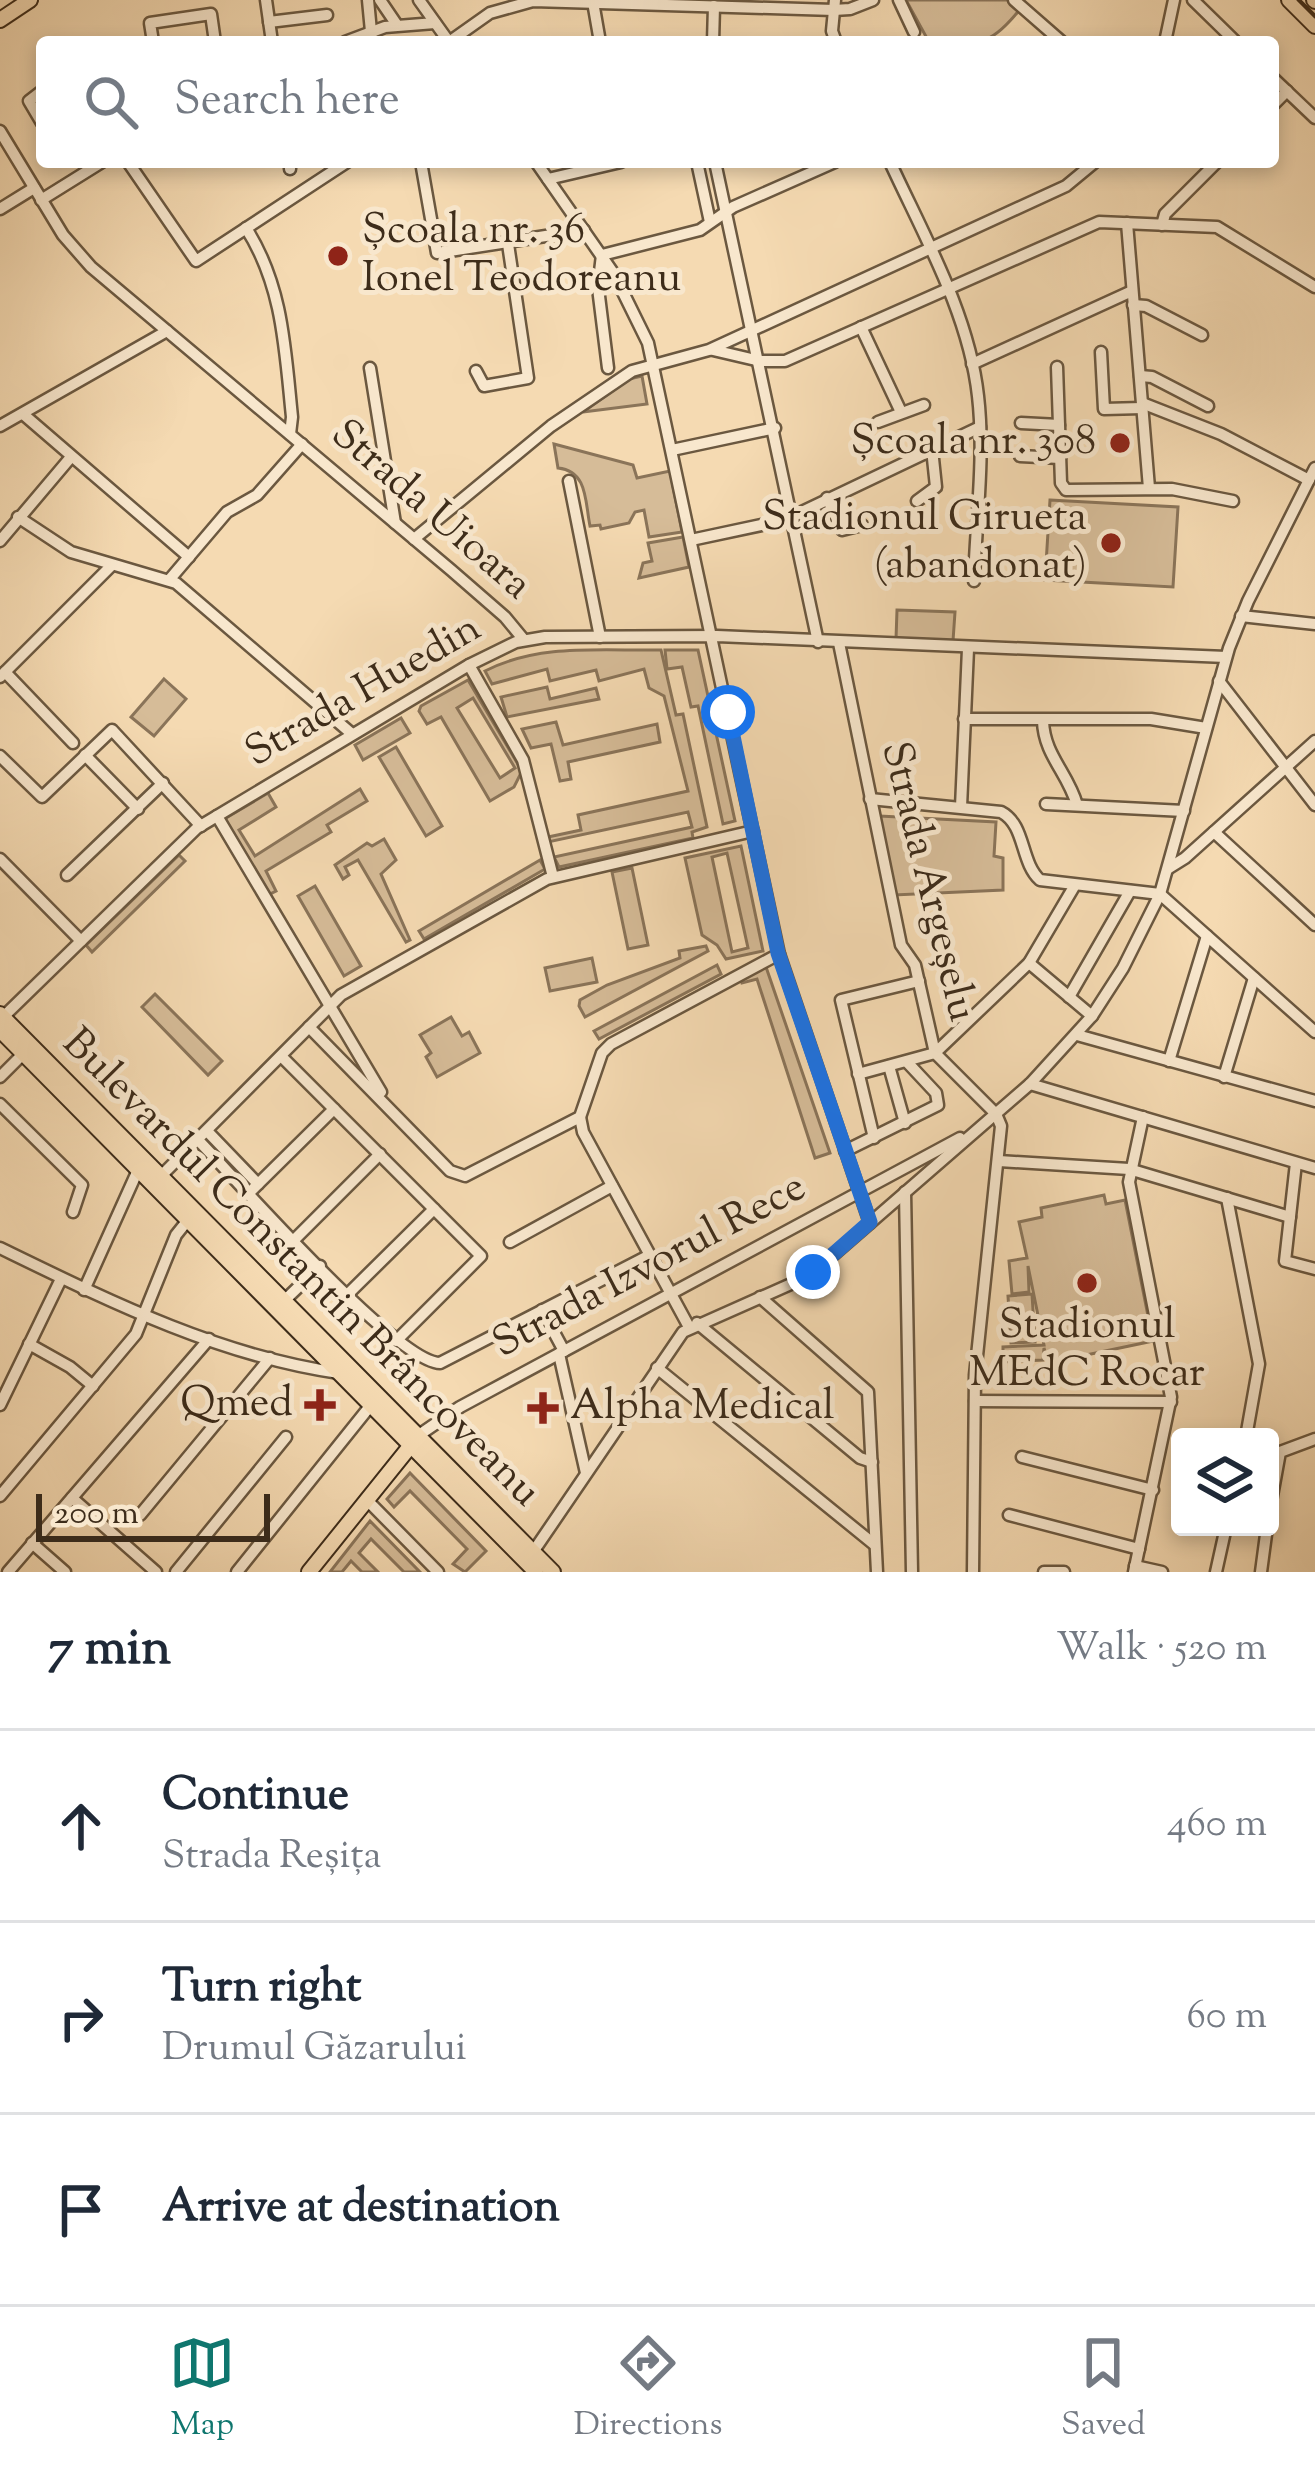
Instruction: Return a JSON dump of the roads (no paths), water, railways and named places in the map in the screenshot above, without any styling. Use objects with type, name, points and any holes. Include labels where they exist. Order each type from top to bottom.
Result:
[{"type":"main road","points":[[0,20],[30,0]]},
{"type":"main road","points":[[1289,0],[1315,26]]},
{"type":"main road","name":"Bulevardul Constantin Brâncoveanu","points":[[1,1020],[23,1054],[371,1406],[415,1440],[553,1572]]},
{"type":"main road","name":"Bulevardul Constantin Brâncoveanu","points":[[1,1020],[285,1300],[536,1572]]},
{"type":"main road","points":[[309,1572],[415,1440]]},
{"type":"street","points":[[266,0],[271,36]]},
{"type":"street","points":[[368,0],[371,36]]},
{"type":"street","points":[[380,0],[397,25]]},
{"type":"street","points":[[418,0],[445,36]]},
{"type":"street","points":[[457,36],[490,13],[540,0],[714,7],[873,0]]},
{"type":"street","points":[[899,0],[914,32]]},
{"type":"street","points":[[1014,0],[1055,36]]},
{"type":"street","points":[[1166,36],[1174,0]]},
{"type":"street","points":[[1192,0],[1230,36]]},
{"type":"street","points":[[593,2],[599,36]]},
{"type":"street","points":[[834,5],[836,36]]},
{"type":"street","points":[[152,36],[150,23],[210,7]]},
{"type":"street","points":[[712,36],[714,7]]},
{"type":"street","points":[[269,22],[327,15]]},
{"type":"street","points":[[373,36],[397,25],[435,23]]},
{"type":"street","points":[[1279,84],[1315,118]]},
{"type":"street","points":[[1279,99],[1287,91]]},
{"type":"street","name":"Strada Uioara","points":[[0,130],[63,235],[92,267],[505,617],[524,640]]},
{"type":"street","points":[[41,200],[92,168]]},
{"type":"street","points":[[132,168],[196,261],[338,168]]},
{"type":"street","points":[[422,168],[437,253],[584,230]]},
{"type":"street","points":[[540,168],[602,254],[637,314],[654,364],[778,953],[870,1222]]},
{"type":"street","points":[[548,179],[595,168]]},
{"type":"street","points":[[698,168],[710,222]]},
{"type":"street","points":[[716,168],[818,642]]},
{"type":"street","points":[[602,254],[696,231],[726,211],[822,168]]},
{"type":"street","points":[[893,168],[948,288],[973,364],[980,427],[974,581]]},
{"type":"street","points":[[414,539],[562,417],[632,371],[709,350],[1066,186],[1088,168]]},
{"type":"street","points":[[1162,225],[1165,214],[1210,168]]},
{"type":"street","points":[[0,209],[34,188]]},
{"type":"street","points":[[1127,223],[1149,488]]},
{"type":"street","points":[[709,350],[760,361],[791,359],[1090,224],[1226,230],[1315,287]]},
{"type":"street","name":"Strada Uioara","points":[[246,228],[267,265],[280,308],[290,434]]},
{"type":"street","points":[[476,371],[484,386],[529,376],[508,244]]},
{"type":"street","points":[[602,254],[598,288],[608,368]]},
{"type":"street","points":[[1132,298],[1202,335]]},
{"type":"street","points":[[973,364],[1132,298]]},
{"type":"street","points":[[861,327],[901,412]]},
{"type":"street","points":[[0,426],[167,331]]},
{"type":"street","points":[[533,1552],[657,1368],[693,1325],[806,1278],[1030,1084],[1092,1016],[1160,894],[1226,657],[1241,616],[1312,474],[1142,405],[1104,409],[1101,352]]},
{"type":"street","points":[[1057,367],[1061,483],[1066,490],[1149,488],[1234,501]]},
{"type":"street","points":[[370,368],[395,523]]},
{"type":"street","points":[[1140,376],[1152,377],[1208,406]]},
{"type":"street","points":[[878,422],[924,405]]},
{"type":"street","points":[[23,414],[189,557]]},
{"type":"street","points":[[1021,423],[1060,425]]},
{"type":"street","points":[[691,540],[793,516],[980,427]]},
{"type":"street","points":[[672,450],[775,428]]},
{"type":"street","points":[[170,579],[232,508],[254,499],[302,445]]},
{"type":"street","points":[[917,501],[936,487],[932,449]]},
{"type":"street","points":[[1020,456],[1060,458]]},
{"type":"street","points":[[0,541],[71,457]]},
{"type":"street","points":[[569,482],[600,637]]},
{"type":"street","points":[[827,498],[842,530],[862,525]]},
{"type":"street","points":[[18,517],[64,548],[112,566],[170,579],[352,734]]},
{"type":"street","points":[[73,742],[2,674],[112,566]]},
{"type":"street","points":[[1241,616],[1315,624]]},
{"type":"street","name":"Strada Huedin","points":[[1,1020],[201,826],[469,665],[524,640],[712,636],[1226,657]]},
{"type":"street","name":"Strada Argeșelu","points":[[839,643],[901,945],[914,961],[935,1052],[996,1114]]},
{"type":"street","points":[[962,807],[968,649]]},
{"type":"street","points":[[469,665],[523,760],[553,877]]},
{"type":"street","points":[[1219,681],[1315,805]]},
{"type":"street","points":[[964,719],[1151,719],[1206,728]]},
{"type":"street","points":[[1043,721],[1045,746],[1076,806]]},
{"type":"street","points":[[0,756],[42,797],[112,730],[201,826]]},
{"type":"street","points":[[1168,868],[1315,741]]},
{"type":"street","points":[[85,755],[137,809]]},
{"type":"street","points":[[68,875],[163,783]]},
{"type":"street","points":[[870,799],[1001,812],[1013,820],[1031,872],[1040,880],[1160,894],[1315,1032]]},
{"type":"street","points":[[1046,804],[1184,812]]},
{"type":"street","points":[[217,816],[389,1106]]},
{"type":"street","points":[[161,1176],[328,1005],[553,877],[753,831]]},
{"type":"street","points":[[1214,832],[1315,925]]},
{"type":"street","points":[[0,859],[81,941]]},
{"type":"street","points":[[858,1074],[935,1052],[1029,963],[1075,885]]},
{"type":"street","points":[[1069,997],[1130,891]]},
{"type":"street","points":[[1169,1061],[1207,935]]},
{"type":"street","points":[[778,953],[608,1047],[580,1117],[583,1132],[693,1325],[860,1458],[872,1462]]},
{"type":"street","points":[[1029,963],[1092,1016]]},
{"type":"street","points":[[1224,1077],[1254,978]]},
{"type":"street","points":[[874,1138],[842,1000],[919,981]]},
{"type":"street","points":[[309,1027],[460,1176],[477,1172],[580,1117]]},
{"type":"street","points":[[1077,1035],[1315,1101]]},
{"type":"street","points":[[0,1077],[23,1054]]},
{"type":"street","points":[[282,1057],[481,1256],[396,1341]]},
{"type":"street","points":[[845,1151],[936,1107],[939,1100],[907,1062]]},
{"type":"street","points":[[889,1066],[905,1123]]},
{"type":"street","points":[[1030,1084],[1315,1168]]},
{"type":"street","points":[[0,1104],[82,1185],[73,1212]]},
{"type":"street","points":[[254,1188],[334,1109]]},
{"type":"street","points":[[973,1572],[975,1401],[1001,1126],[996,1114]]},
{"type":"street","points":[[1142,1118],[1129,1169],[1171,1402],[1134,1569],[1162,1572]]},
{"type":"street","name":"Strada Izvorul Rece","points":[[415,1440],[441,1418],[979,1129]]},
{"type":"street","points":[[202,1135],[348,1294],[396,1341],[435,1364],[650,1255]]},
{"type":"street","points":[[294,1240],[380,1154]]},
{"type":"street","points":[[998,1161],[1129,1169],[1291,1217]]},
{"type":"street","points":[[1296,1162],[1285,1262],[1315,1269]]},
{"type":"street","points":[[84,1289],[138,1171]]},
{"type":"street","points":[[510,1242],[613,1186]]},
{"type":"street","points":[[905,1192],[912,1572]]},
{"type":"street","points":[[1227,1198],[1259,1364],[1248,1428]]},
{"type":"street","points":[[348,1294],[434,1209]]},
{"type":"street","points":[[0,1496],[136,1334],[176,1235],[188,1220]]},
{"type":"street","points":[[0,1248],[84,1289],[209,1340],[340,1373]]},
{"type":"street","points":[[285,1300],[320,1266]]},
{"type":"street","points":[[0,1405],[62,1279]]},
{"type":"street","points":[[760,1297],[867,1388],[877,1572]]},
{"type":"street","points":[[542,1310],[562,1352],[586,1474]]},
{"type":"street","points":[[8,1572],[209,1340]]},
{"type":"street","points":[[29,1344],[70,1366],[93,1386]]},
{"type":"street","points":[[140,1515],[270,1358]]},
{"type":"street","points":[[657,1368],[875,1545]]},
{"type":"street","points":[[975,1401],[1171,1402]]},
{"type":"street","points":[[237,1572],[371,1406]]},
{"type":"street","points":[[176,1572],[286,1437]]},
{"type":"street","points":[[1279,1458],[1280,1452],[1315,1439]]},
{"type":"street","points":[[1022,1457],[1153,1490]]},
{"type":"street","points":[[72,1498],[156,1572]]},
{"type":"street","points":[[366,1498],[438,1572]]},
{"type":"street","points":[[1009,1515],[1139,1549]]},
{"type":"street","points":[[1216,1572],[1224,1536]]},
{"type":"street","points":[[1261,1572],[1266,1536]]},
{"type":"street","points":[[32,1544],[65,1572]]},
{"type":"street","points":[[1046,1571],[1064,1572]]},
{"type":"tram line","points":[[1298,0],[1315,17]]},
{"type":"place","name":"Școala nr. 36 Ionel Teodoreanu","points":[[338,256]]},
{"type":"place","name":"Școala nr. 308","points":[[1120,443]]},
{"type":"place","name":"Stadionul Girueta (abandonat)","points":[[1111,543]]},
{"type":"place","name":"Stadionul MEdC Rocar","points":[[1087,1283]]},
{"type":"place","name":"Qmed","points":[[320,1405]]},
{"type":"place","name":"Alpha Medical","points":[[543,1408]]}]
